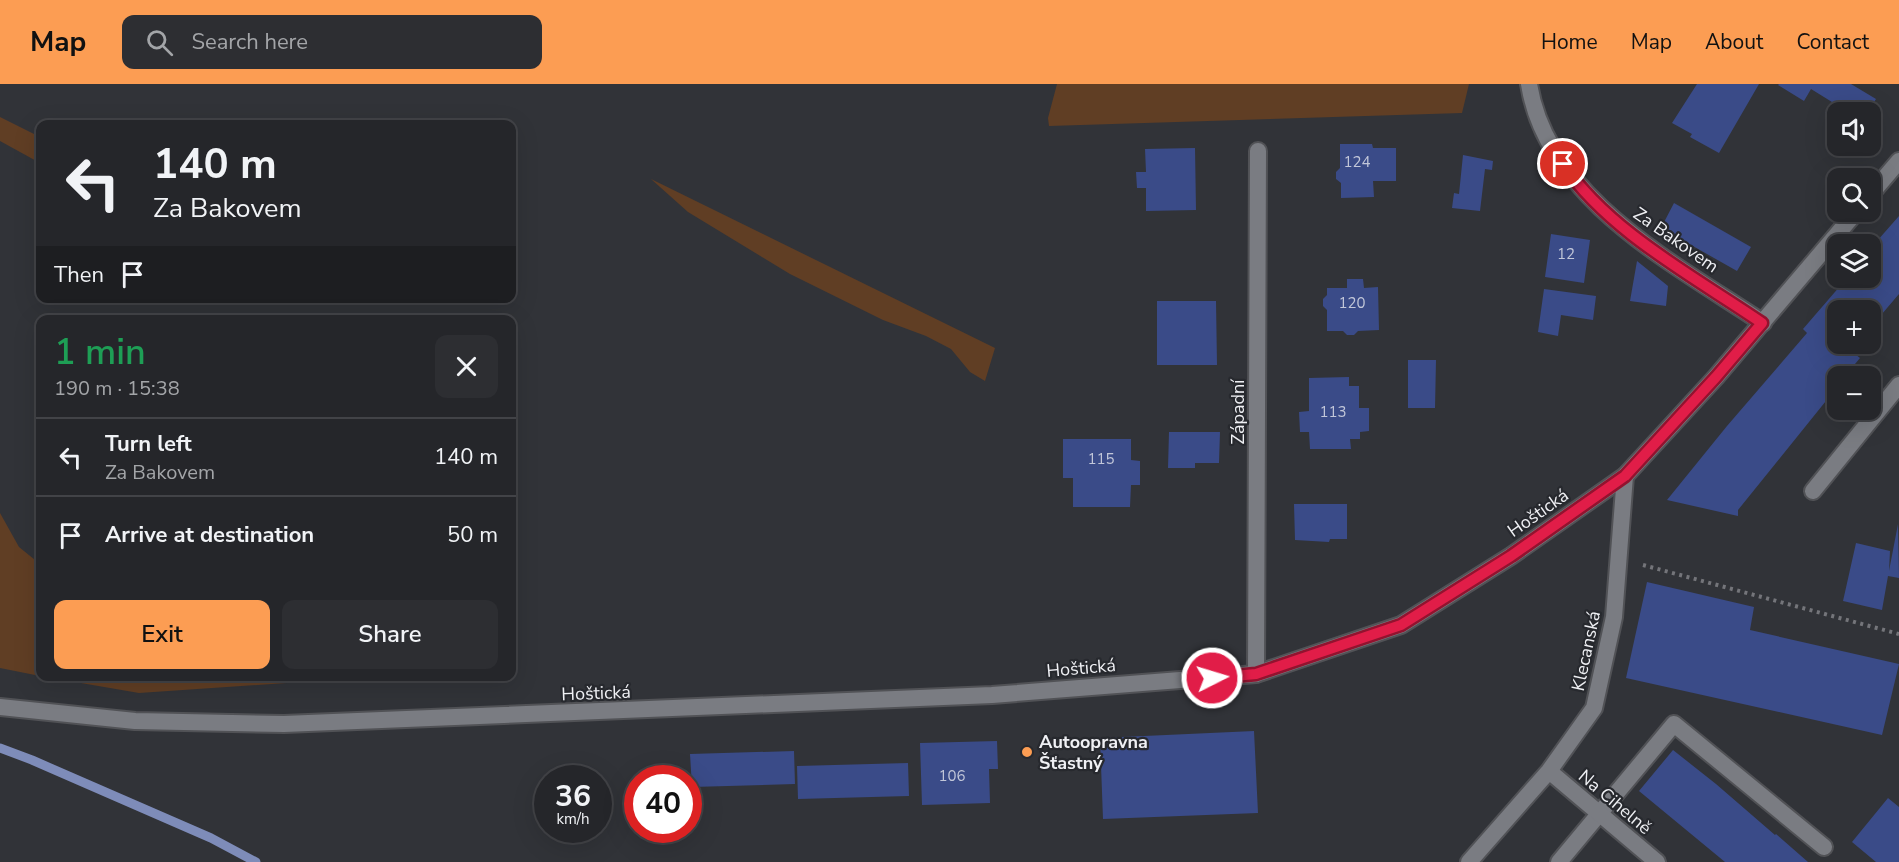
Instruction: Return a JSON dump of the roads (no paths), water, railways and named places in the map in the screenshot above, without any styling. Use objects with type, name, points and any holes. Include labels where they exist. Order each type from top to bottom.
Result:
[{"type":"street","name":"Za Bakovem","points":[[1529,84],[1545,136],[1573,177],[1625,230],[1762,323]]},
{"type":"street","name":"Západní","points":[[1256,674],[1258,151]]},
{"type":"street","points":[[1881,182],[1899,161]]},
{"type":"street","name":"Hoštická","points":[[0,707],[135,722],[284,724],[993,695],[1256,674],[1401,625],[1511,556],[1625,476],[1716,377],[1848,222]]},
{"type":"street","points":[[1812,491],[1899,385]]},
{"type":"street","name":"Klecanská","points":[[1469,862],[1549,771],[1594,708],[1614,617],[1625,476]]},
{"type":"street","points":[[1559,862],[1674,724],[1824,847]]},
{"type":"street","name":"Na Cihelně","points":[[1549,771],[1657,862]]},
{"type":"waterway","points":[[0,748],[211,838],[256,862]]},
{"type":"place","name":"Autoopravna Šťastný","points":[[1027,752]]}]
